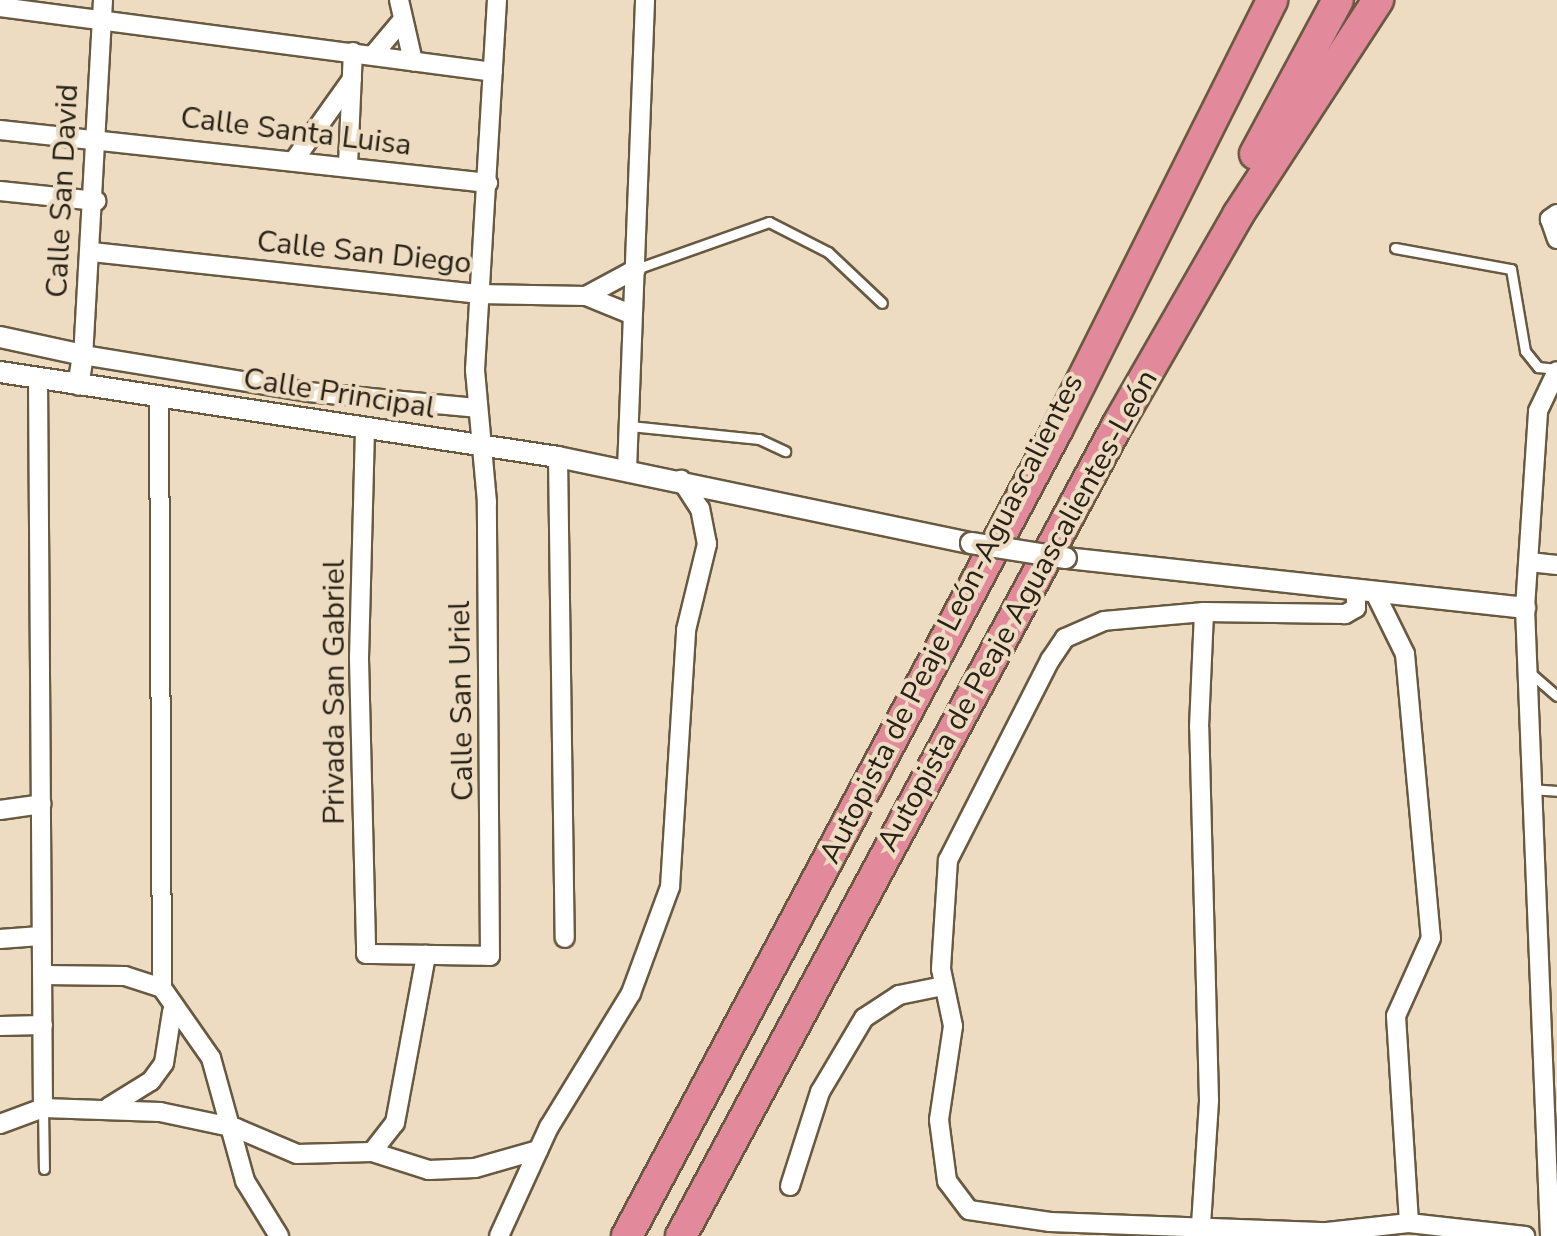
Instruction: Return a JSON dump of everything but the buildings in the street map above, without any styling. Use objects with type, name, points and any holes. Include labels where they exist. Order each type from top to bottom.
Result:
[{"type":"highway","name":"Autopista de Peaje León-Aguascalientes","points":[[627,1236],[1057,430],[1272,0]]},
{"type":"highway","points":[[1057,430],[1293,0]]},
{"type":"highway","points":[[1118,424],[1338,0]]},
{"type":"highway","name":"Autopista de Peaje Aguascalientes-León","points":[[681,1236],[1118,424],[1238,214],[1378,0]]},
{"type":"street","name":"Calle San David","points":[[78,385],[96,201],[103,0]]},
{"type":"street","points":[[399,0],[400,23],[413,61]]},
{"type":"street","name":"Calle San Uriel","points":[[426,955],[490,956],[483,446],[476,408],[478,294],[497,0]]},
{"type":"street","points":[[627,470],[628,313],[636,270],[645,0]]},
{"type":"street","points":[[0,7],[493,72]]},
{"type":"street","points":[[373,55],[400,23]]},
{"type":"street","points":[[348,165],[353,52]]},
{"type":"street","points":[[295,159],[352,79]]},
{"type":"street","name":"Calle Santa Luisa","points":[[0,130],[295,159],[488,183]]},
{"type":"street","points":[[0,191],[96,201]]},
{"type":"street","points":[[1557,214],[1550,219],[1557,240]]},
{"type":"street","name":"Calle San Diego","points":[[92,252],[478,294],[586,296],[628,313]]},
{"type":"street","points":[[586,296],[636,270]]},
{"type":"street","points":[[0,337],[83,355],[308,392],[476,408]]},
{"type":"street","points":[[1550,1236],[1548,992],[1530,789],[1525,608],[1538,411],[1557,370]]},
{"type":"street","name":"Calle Principal","points":[[0,372],[558,456],[972,543],[1066,558],[1525,608]]},
{"type":"street","points":[[38,378],[43,1108]]},
{"type":"street","points":[[159,398],[162,988],[172,1012],[211,1058],[236,1128],[245,1181],[279,1236]]},
{"type":"street","name":"Privada San Gabriel","points":[[365,429],[359,659],[366,954],[426,955]]},
{"type":"street","points":[[558,456],[565,938]]},
{"type":"street","points":[[499,1236],[538,1150],[631,993],[670,888],[686,630],[706,544],[700,509],[675,479]]},
{"type":"street","points":[[1529,562],[1557,565]]},
{"type":"street","points":[[1409,1223],[1396,1016],[1431,938],[1405,654],[1365,591],[1356,608],[1345,614],[1204,612],[1104,621],[1065,638],[1050,660],[948,860],[944,986],[953,1026],[939,1120],[947,1181],[968,1210],[1049,1229],[1201,1226],[1327,1232],[1409,1223],[1525,1236]]},
{"type":"street","points":[[1201,1226],[1209,1100],[1199,728],[1204,612]]},
{"type":"street","points":[[0,810],[42,804]]},
{"type":"street","points":[[0,939],[40,936]]},
{"type":"street","points":[[125,976],[160,954]]},
{"type":"street","points":[[372,1152],[395,1123],[426,955]]},
{"type":"street","points":[[43,975],[125,976],[162,988]]},
{"type":"street","points":[[790,1186],[820,1092],[864,1018],[899,995],[944,986]]},
{"type":"street","points":[[109,1107],[152,1081],[164,1063],[172,1012]]},
{"type":"street","points":[[0,1026],[43,1025]]},
{"type":"street","points":[[0,1124],[43,1108],[109,1107],[236,1128],[297,1154],[372,1152],[429,1170],[475,1168],[538,1150]]},
{"type":"lane","points":[[636,270],[769,222],[828,252],[882,302]]},
{"type":"lane","points":[[1395,248],[1510,269],[1525,351],[1538,367],[1557,370]]},
{"type":"lane","points":[[627,425],[759,439],[785,451]]},
{"type":"lane","points":[[1526,670],[1557,696]]},
{"type":"lane","points":[[1530,789],[1557,791]]},
{"type":"lane","points":[[43,1108],[44,1169]]}]
